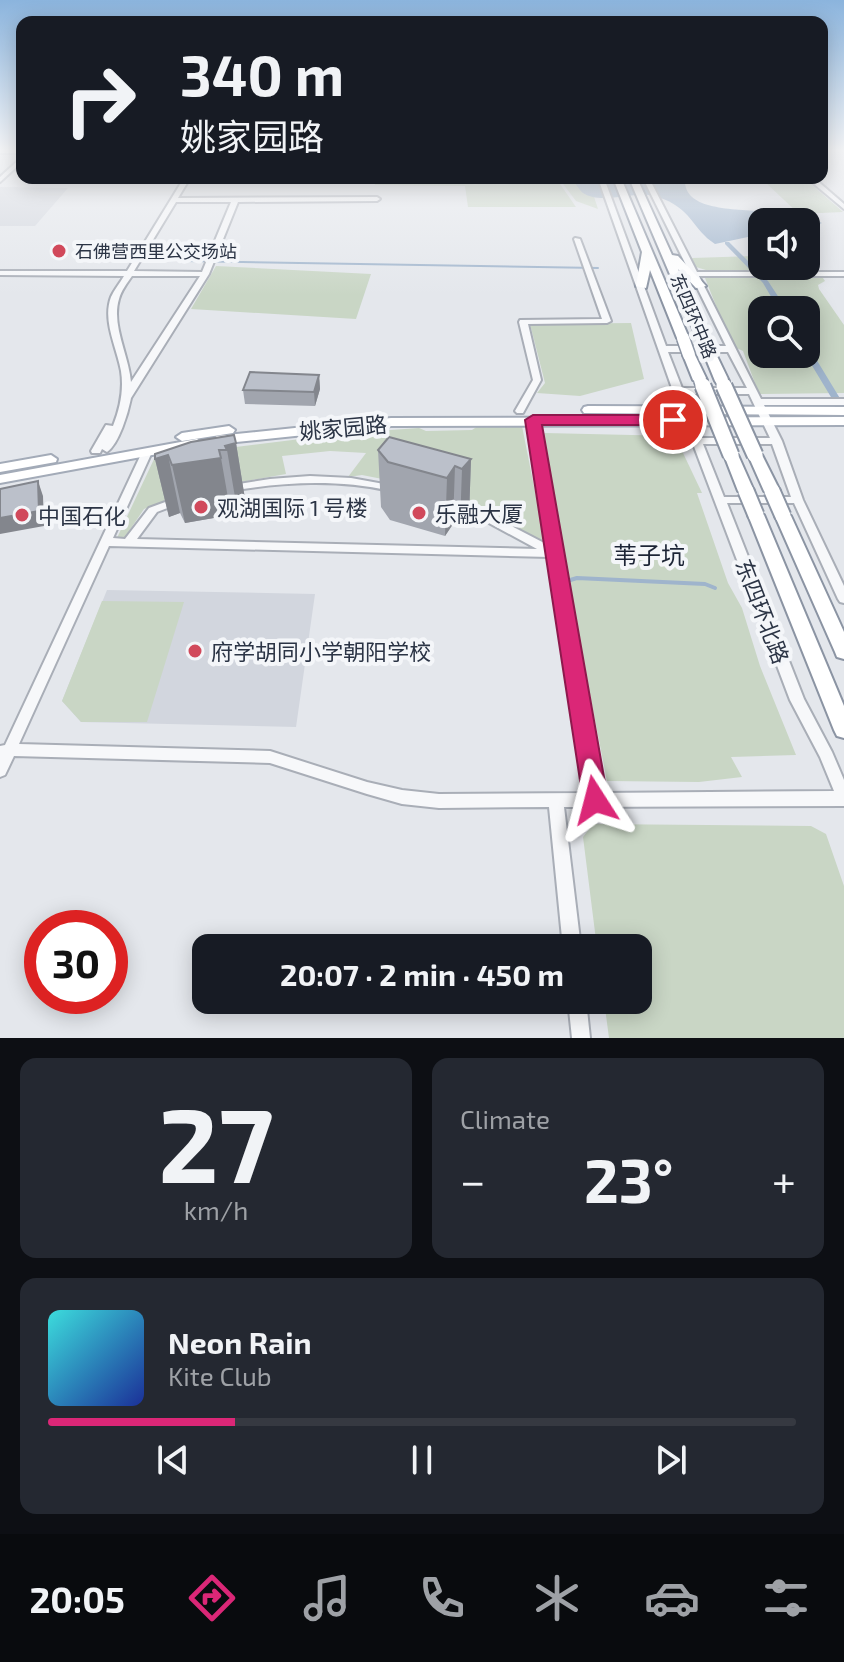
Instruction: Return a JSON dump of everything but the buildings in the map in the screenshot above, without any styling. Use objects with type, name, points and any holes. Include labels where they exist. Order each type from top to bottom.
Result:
[{"type":"highway","name":"东四环中路","points":[[625,197],[700,380]]},
{"type":"highway","name":"东四环中路","points":[[642,197],[844,652]]},
{"type":"highway","points":[[642,286],[647,251]]},
{"type":"highway","points":[[667,251],[700,286]]},
{"type":"highway","name":"东四环北路","points":[[700,380],[844,730]]},
{"type":"main road","name":"姚家园路","points":[[0,468],[242,428],[338,418],[437,411],[689,415]]},
{"type":"main road","points":[[816,411],[844,421]]},
{"type":"main road","points":[[689,415],[844,411]]},
{"type":"main road","name":"姚家园路","points":[[0,479],[221,439],[391,422],[689,415]]},
{"type":"street","points":[[127,397],[127,380],[111,319],[115,297],[175,197]]},
{"type":"street","name":"东四环中路","points":[[609,197],[689,415]]},
{"type":"street","name":"东四环中路","points":[[656,197],[762,411]]},
{"type":"street","points":[[173,200],[377,199]]},
{"type":"street","points":[[101,450],[127,397],[205,274],[235,200]]},
{"type":"street","points":[[520,411],[537,380],[523,322],[607,321],[577,239]]},
{"type":"street","points":[[0,271],[131,270],[205,274]]},
{"type":"street","points":[[694,274],[844,274]]},
{"type":"street","points":[[663,349],[729,349]]},
{"type":"street","points":[[678,391],[751,391]]},
{"type":"street","points":[[844,402],[816,411],[762,411],[777,441],[798,500],[844,599]]},
{"type":"street","name":"东四环北路","points":[[689,415],[797,700],[827,756],[844,799]]},
{"type":"street","points":[[533,420],[595,800]]},
{"type":"street","points":[[698,441],[777,441]]},
{"type":"street","points":[[0,771],[4,751],[147,452]]},
{"type":"street","points":[[214,490],[285,478],[376,484],[407,492]]},
{"type":"street","points":[[128,543],[153,510],[188,497]]},
{"type":"street","points":[[438,500],[469,508],[554,553]]},
{"type":"street","points":[[721,500],[798,500]]},
{"type":"street","points":[[106,542],[554,553]]},
{"type":"street","points":[[4,751],[270,757],[402,797],[439,801],[844,799]]},
{"type":"street","points":[[556,800],[570,934]]},
{"type":"street","points":[[578,1014],[581,1038]]},
{"type":"shaded area","points":[[0,197],[60,197],[35,226],[0,226]]},
{"type":"shaded area","name":"府学胡同小学朝阳学校","points":[[107,590],[315,594],[296,727],[81,722],[62,701]]},
{"type":"green space","points":[[467,197],[569,197],[576,207],[468,207]]},
{"type":"green space","points":[[573,197],[594,197],[598,209]]},
{"type":"green space","points":[[781,197],[826,197],[843,212],[820,213],[820,208],[793,208]]},
{"type":"green space","points":[[748,256],[748,271],[709,271],[696,267],[692,258]]},
{"type":"green space","points":[[216,266],[371,274],[356,319],[191,309]]},
{"type":"green space","points":[[705,278],[823,278],[825,281],[818,285],[819,289],[844,325],[844,393],[759,394],[749,368],[820,368],[820,296],[748,296],[748,364],[743,351],[732,346]]},
{"type":"green space","points":[[631,323],[644,379],[580,396],[537,393],[545,383],[530,324]]},
{"type":"green space","points":[[478,426],[522,426],[545,542],[475,507],[479,504],[428,488],[362,475],[348,477],[366,453],[330,451],[282,456],[286,474],[196,490],[144,509],[125,537],[117,538],[155,457],[349,433],[419,428],[426,431],[472,430]]},
{"type":"green space","points":[[545,433],[675,436],[702,493],[697,493],[728,583],[742,608],[760,666],[796,755],[731,757],[742,777],[699,782],[607,781],[539,436]]},
{"type":"green space","points":[[102,601],[184,602],[147,722],[81,722],[62,701]]},
{"type":"green space","points":[[593,824],[811,826],[826,834],[844,886],[844,1038],[609,1038],[606,1014],[652,1014],[652,934],[595,934],[583,837]]},
{"type":"water","points":[[659,197],[694,197],[718,207],[748,211],[748,237],[715,244],[678,207]]},
{"type":"waterway","points":[[727,243],[766,282],[774,296]]},
{"type":"waterway","points":[[186,261],[598,268]]},
{"type":"waterway","points":[[817,368],[844,412]]},
{"type":"waterway","points":[[567,581],[577,578],[705,584],[715,588]]},
{"type":"place","name":"石佛营西里公交场站","points":[[59,251]]},
{"type":"place","name":"观湖国际 1 号楼","points":[[201,507]]},
{"type":"place","name":"乐融大厦","points":[[419,513]]},
{"type":"place","name":"中国石化","points":[[22,515]]},
{"type":"place","name":"府学胡同小学朝阳学校","points":[[195,651]]},
{"type":"district","name":"苇子坑","points":[[649,554]]},
{"type":"route","points":[[595,800],[533,420],[673,420]]}]
